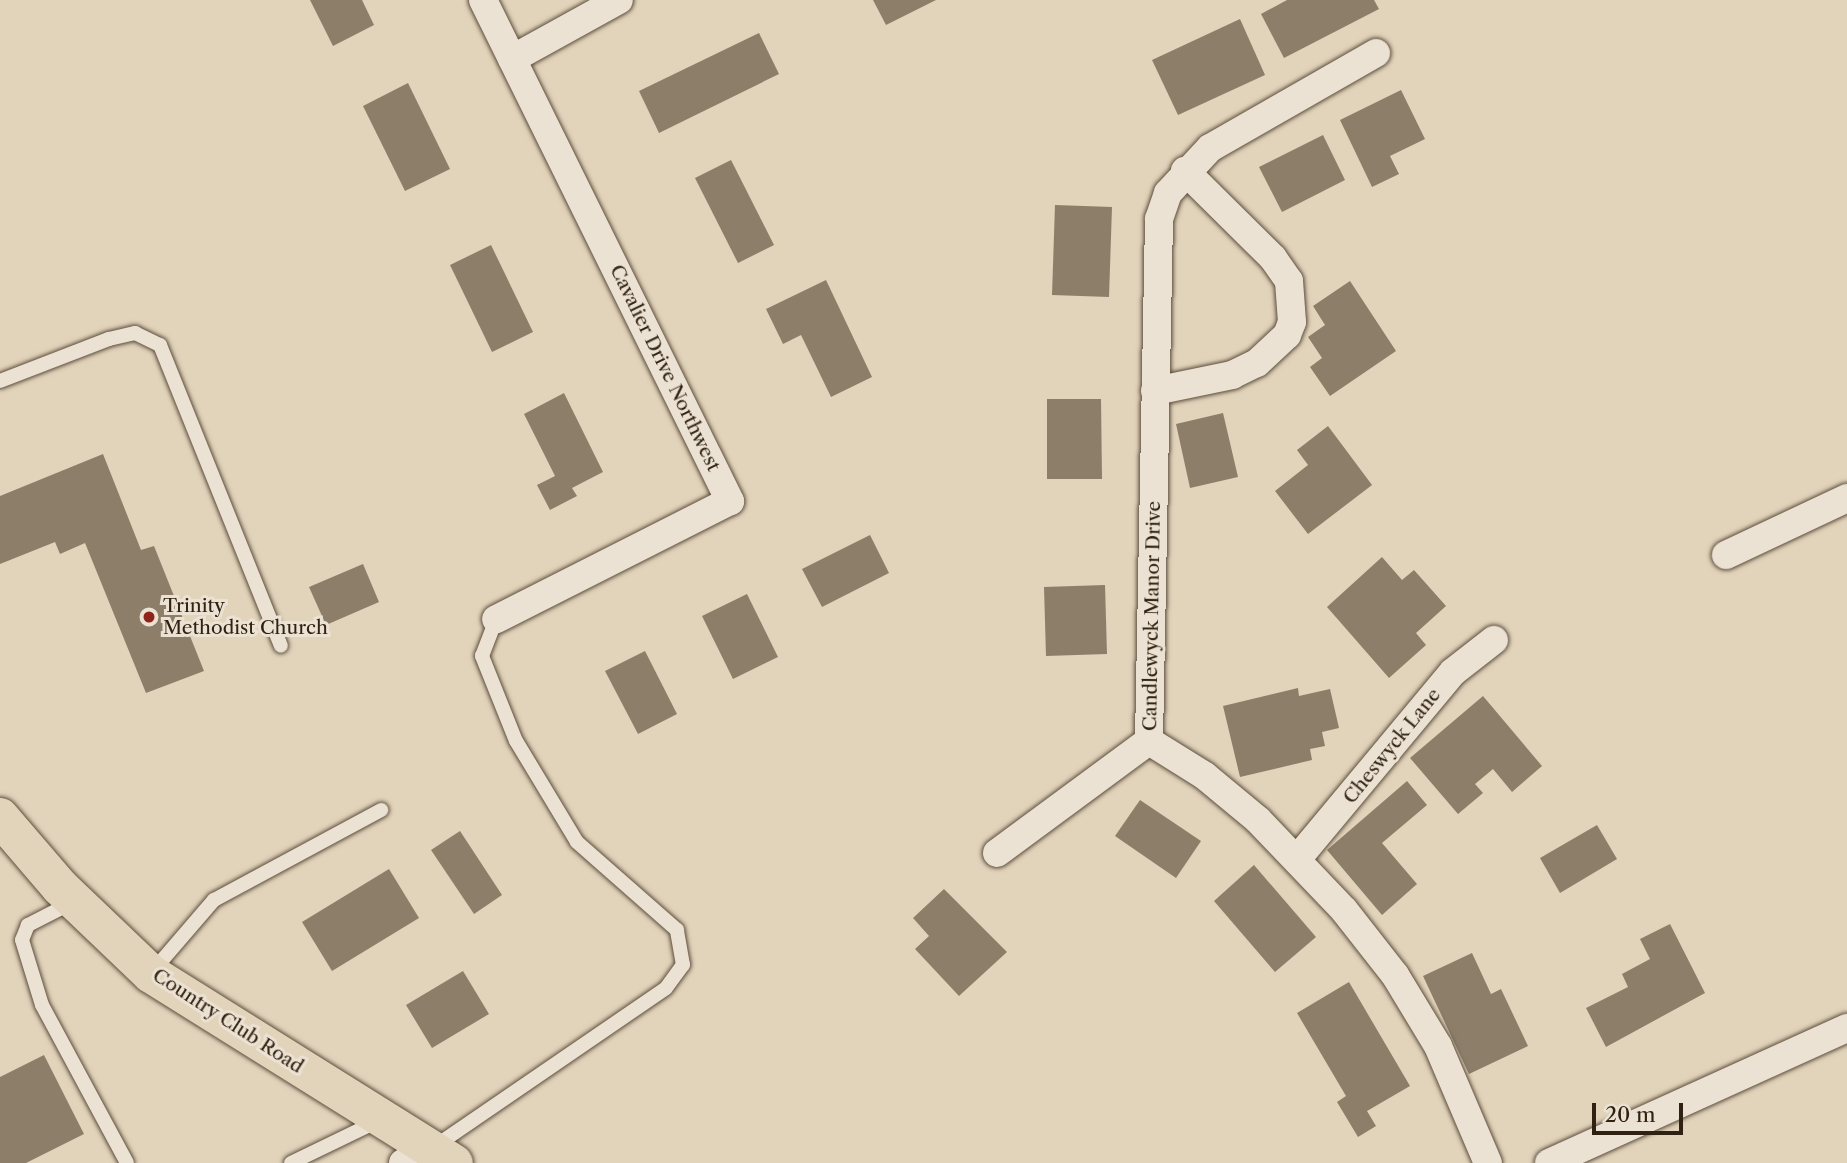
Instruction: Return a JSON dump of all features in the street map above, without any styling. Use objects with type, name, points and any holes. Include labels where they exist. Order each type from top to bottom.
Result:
[{"type":"main road","name":"Country Club Road","points":[[0,817],[74,901],[152,974],[381,1120],[429,1159]]},
{"type":"street","name":"Cavalier Drive Northwest","points":[[483,0],[730,501],[496,619]]},
{"type":"street","points":[[512,59],[619,0]]},
{"type":"street","name":"Candlewyck Manor Drive","points":[[1376,53],[1233,132],[1185,170],[1168,193],[1159,219],[1149,741],[1205,776],[1298,858],[1395,975],[1438,1046],[1488,1163]]},
{"type":"street","points":[[1155,391],[1232,375],[1257,363],[1287,335],[1292,322],[1289,281],[1273,258],[1185,170]]},
{"type":"street","points":[[1726,555],[1847,498]]},
{"type":"street","name":"Cheswyck Lane","points":[[1298,858],[1453,671],[1494,640]]},
{"type":"street","points":[[997,853],[1149,741]]},
{"type":"street","points":[[1549,1163],[1847,1028]]},
{"type":"lane","points":[[0,381],[109,339],[135,333],[160,345],[281,646]]},
{"type":"lane","points":[[429,1159],[666,988],[683,965],[677,930],[577,842],[516,741],[482,656],[496,619]]},
{"type":"lane","points":[[152,974],[214,900],[381,810]]},
{"type":"lane","points":[[74,901],[28,925],[22,940],[42,1005],[127,1163]]},
{"type":"lane","points":[[291,1163],[381,1120]]},
{"type":"building","points":[[310,0],[362,0],[374,25],[333,46]]},
{"type":"building","points":[[873,0],[936,0],[886,25]]},
{"type":"building","points":[[1287,0],[1374,0],[1379,9],[1284,58],[1261,14]]},
{"type":"building","points":[[1240,19],[1265,75],[1178,115],[1152,60]]},
{"type":"building","points":[[759,33],[779,74],[659,133],[639,91]]},
{"type":"building","points":[[408,83],[450,169],[405,191],[363,106]]},
{"type":"building","points":[[1401,90],[1425,139],[1390,156],[1399,174],[1372,187],[1340,120]]},
{"type":"building","points":[[1323,135],[1345,180],[1282,212],[1259,167]]},
{"type":"building","points":[[731,160],[774,245],[738,263],[695,178]]},
{"type":"building","points":[[1055,205],[1112,207],[1109,297],[1052,295]]},
{"type":"building","points":[[491,245],[533,332],[492,352],[450,265]]},
{"type":"building","points":[[826,280],[872,377],[831,397],[801,335],[783,344],[766,309]]},
{"type":"building","points":[[1350,281],[1396,351],[1330,396],[1310,367],[1322,358],[1308,337],[1325,325],[1313,306]]},
{"type":"building","points":[[564,393],[603,472],[572,488],[577,496],[550,510],[537,485],[555,476],[524,414]]},
{"type":"building","points":[[1047,399],[1101,399],[1102,479],[1047,479]]},
{"type":"building","points":[[1223,413],[1238,477],[1190,488],[1176,424]]},
{"type":"building","points":[[1328,426],[1372,485],[1308,534],[1275,491],[1308,465],[1297,450]]},
{"type":"building","name":"Trinity Methodist Church","points":[[103,454],[141,550],[154,546],[204,671],[146,693],[85,543],[60,554],[55,542],[0,564],[0,496]]},
{"type":"building","points":[[870,535],[889,573],[822,607],[802,569]]},
{"type":"building","points":[[1382,557],[1402,580],[1414,570],[1446,606],[1416,633],[1426,645],[1389,678],[1327,607]]},
{"type":"building","points":[[363,564],[379,602],[326,625],[309,587]]},
{"type":"building","points":[[1105,585],[1107,654],[1046,656],[1044,587]]},
{"type":"building","points":[[747,594],[778,657],[733,679],[702,616]]},
{"type":"building","points":[[645,651],[677,714],[638,734],[605,671]]},
{"type":"building","points":[[1298,688],[1299,696],[1330,689],[1339,728],[1322,732],[1325,746],[1310,749],[1312,760],[1240,777],[1223,706]]},
{"type":"building","points":[[1483,696],[1542,766],[1512,792],[1493,769],[1475,784],[1483,793],[1458,814],[1410,758]]},
{"type":"building","points":[[1407,781],[1427,805],[1382,843],[1417,884],[1382,915],[1327,850]]},
{"type":"building","points":[[1140,800],[1201,841],[1176,878],[1115,836]]},
{"type":"building","points":[[1597,825],[1617,859],[1560,893],[1540,858]]},
{"type":"building","points":[[460,831],[502,895],[474,914],[431,850]]},
{"type":"building","points":[[1254,865],[1316,937],[1275,972],[1214,901]]},
{"type":"building","points":[[389,869],[419,918],[332,971],[302,922]]},
{"type":"building","points":[[944,889],[1007,952],[959,996],[915,949],[929,936],[913,918]]},
{"type":"building","points":[[1670,924],[1705,993],[1606,1047],[1586,1008],[1628,987],[1622,974],[1650,959],[1640,939]]},
{"type":"building","points":[[1472,953],[1491,994],[1501,989],[1528,1046],[1469,1074],[1423,976]]},
{"type":"building","points":[[463,971],[489,1014],[432,1048],[406,1005]]},
{"type":"building","points":[[1349,982],[1410,1086],[1367,1111],[1376,1126],[1358,1137],[1337,1102],[1346,1096],[1297,1013]]},
{"type":"building","points":[[44,1055],[84,1134],[26,1163],[0,1163],[0,1077]]},
{"type":"place","name":"Trinity Methodist Church","points":[[149,617]]}]
